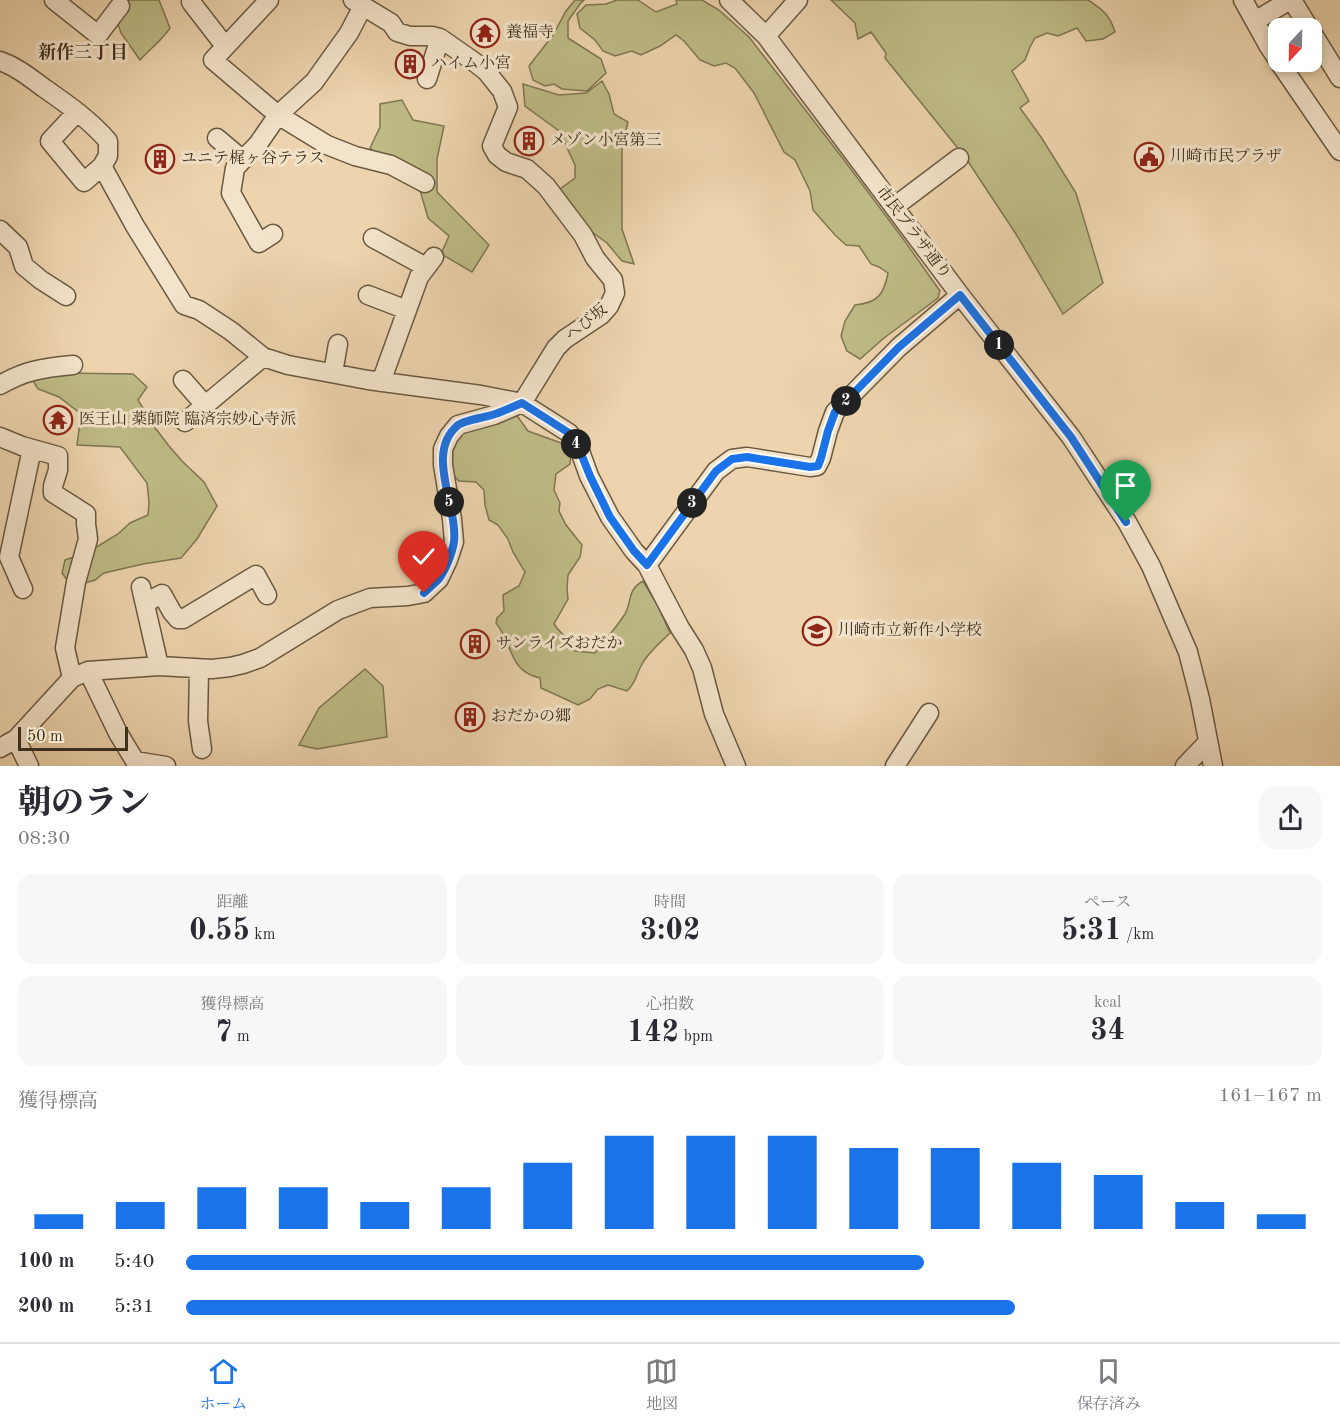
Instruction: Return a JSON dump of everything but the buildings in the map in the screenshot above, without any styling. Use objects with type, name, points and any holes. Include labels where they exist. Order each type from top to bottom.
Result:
[{"type":"street","points":[[54,0],[98,35],[120,6]]},
{"type":"street","points":[[269,0],[213,60],[278,115],[327,145],[355,156],[391,165],[425,183]]},
{"type":"street","name":"市民プラザ通り","points":[[729,0],[766,36],[960,295],[1071,437],[1100,479],[1151,566],[1188,652],[1213,766]]},
{"type":"street","points":[[766,36],[798,0]]},
{"type":"street","points":[[1243,0],[1268,43]]},
{"type":"street","points":[[1255,21],[1291,0],[1302,18]]},
{"type":"street","points":[[191,2],[225,46]]},
{"type":"street","points":[[273,234],[259,243],[231,192],[235,168],[258,144],[278,115],[314,82],[349,33],[358,3],[391,23],[397,32],[410,36],[440,38],[486,71],[502,91],[508,107],[492,146],[496,155],[506,162],[526,169],[546,186],[583,235],[595,258]]},
{"type":"street","points":[[427,79],[440,38]]},
{"type":"street","points":[[1322,49],[1340,78]]},
{"type":"street","points":[[0,61],[13,66],[78,112],[108,141],[108,156],[102,166],[84,182],[50,141],[78,112]]},
{"type":"street","points":[[1286,72],[1340,151]]},
{"type":"street","points":[[217,138],[243,160]]},
{"type":"street","points":[[894,207],[958,158]]},
{"type":"street","points":[[102,166],[135,226],[184,305],[199,310],[264,357],[288,365],[381,382],[481,395],[522,403],[569,433],[580,451],[610,517],[647,565],[694,650],[702,668],[714,714],[736,766]]},
{"type":"street","points":[[0,230],[18,248],[24,266],[40,280],[66,296]]},
{"type":"street","points":[[372,238],[430,262],[419,276],[381,382]]},
{"type":"street","name":"へび坂","points":[[522,403],[564,342],[610,307],[615,295],[613,280],[595,258],[587,239]]},
{"type":"street","points":[[368,295],[407,310]]},
{"type":"street","points":[[647,565],[716,471],[732,459],[747,457],[810,467],[818,466],[835,412],[899,347],[960,295]]},
{"type":"street","points":[[333,373],[338,344]]},
{"type":"street","points":[[184,422],[264,357]]},
{"type":"street","points":[[0,385],[16,376],[43,368],[73,365]]},
{"type":"street","points":[[183,380],[204,404]]},
{"type":"street","points":[[0,748],[16,739],[80,675],[159,666],[198,669],[230,667],[260,658],[338,610],[370,598],[424,593],[439,579],[454,542],[443,465],[443,449],[449,436],[458,424],[494,415],[522,403]]},
{"type":"street","points":[[0,437],[33,450],[58,456],[58,470],[53,493],[86,514],[88,539],[76,582],[66,648],[80,675],[135,761],[166,766]]},
{"type":"street","points":[[23,589],[9,557],[33,450]]},
{"type":"street","points":[[159,666],[143,595],[162,594],[172,612],[178,619],[183,619],[256,575],[267,594]]},
{"type":"street","points":[[198,669],[198,721],[202,749]]},
{"type":"street","points":[[904,762],[929,713]]},
{"type":"street","points":[[16,739],[28,766]]},
{"type":"street","points":[[1185,766],[1208,742]]},
{"type":"shaded area","points":[[127,0],[159,0],[170,28],[140,60],[121,33],[116,18]]},
{"type":"shaded area","points":[[575,0],[584,0],[568,21],[568,38],[601,59],[606,73],[587,91],[562,89],[554,84],[545,86],[533,80],[529,66],[553,35]]},
{"type":"shaded area","points":[[617,0],[638,0],[656,12],[677,4],[676,0],[702,0],[719,10],[749,37],[904,240],[940,291],[938,298],[860,359],[847,351],[841,336],[845,321],[855,305],[869,302],[879,296],[888,273],[871,264],[859,246],[846,245],[813,210],[810,191],[795,160],[784,152],[754,93],[735,68],[726,63],[714,66],[700,60],[676,35],[641,55],[632,51],[615,56],[603,51],[595,40],[580,28],[577,14],[586,5],[606,4]]},
{"type":"shaded area","points":[[831,0],[1088,0],[1105,13],[1115,32],[1103,39],[1086,41],[1077,28],[1058,36],[1047,33],[1035,38],[1025,60],[1012,71],[1029,101],[1020,108],[1076,193],[1103,283],[1063,314],[1016,234],[965,157],[885,58],[886,53],[871,32],[858,39],[855,23]]},
{"type":"shaded area","points":[[602,81],[609,94],[614,114],[628,122],[622,146],[622,229],[634,264],[622,261],[607,243],[578,222],[556,192],[575,178],[575,165],[559,131],[525,106],[523,84],[559,95],[586,93]]},
{"type":"shaded area","points":[[402,100],[413,120],[444,126],[437,159],[437,192],[489,245],[472,272],[441,254],[449,236],[428,218],[420,190],[370,148],[380,127],[380,104]]},
{"type":"shaded area","points":[[59,373],[133,374],[147,387],[138,400],[169,446],[204,482],[217,506],[197,539],[181,558],[104,573],[95,580],[72,587],[62,573],[65,560],[90,551],[118,534],[130,523],[148,515],[149,502],[147,483],[120,447],[77,445],[81,414],[59,397],[38,389],[33,381]]},
{"type":"shaded area","points":[[515,413],[528,431],[561,443],[571,451],[570,464],[556,474],[554,490],[560,503],[559,511],[566,525],[582,545],[580,557],[568,575],[568,599],[554,624],[575,651],[595,653],[625,614],[634,588],[643,581],[670,633],[647,657],[627,691],[608,685],[598,689],[590,699],[578,705],[541,688],[540,678],[522,669],[516,663],[496,623],[497,618],[504,611],[503,595],[519,586],[525,572],[508,539],[498,525],[489,520],[484,490],[476,482],[459,481],[449,471],[453,439],[463,431]]},
{"type":"shaded area","points":[[365,669],[383,686],[387,737],[317,749],[299,745],[319,708]]},
{"type":"place","name":"養福寺","points":[[485,33]]},
{"type":"place","name":"ハイム小宮","points":[[410,64]]},
{"type":"place","name":"メゾン小宮第三","points":[[529,141]]},
{"type":"place","name":"川崎市民プラザ","points":[[1149,157]]},
{"type":"place","name":"ユニテ梶ヶ谷テラス","points":[[160,159]]},
{"type":"place","name":"医王山 薬師院 臨済宗妙心寺派","points":[[58,420]]},
{"type":"place","name":"川崎市立新作小学校","points":[[817,631]]},
{"type":"place","name":"サンライズおだか","points":[[475,644]]},
{"type":"place","name":"おだかの郷","points":[[470,717]]},
{"type":"district","name":"新作三丁目","points":[[83,53]]},
{"type":"route","points":[[424,593],[439,579],[454,542],[443,465],[443,449],[458,424],[494,415],[522,403],[569,433],[580,451],[610,517],[647,565],[716,471],[732,459],[747,457],[810,467],[818,466],[835,412],[899,347],[960,295],[1071,437],[1126,522]]}]
